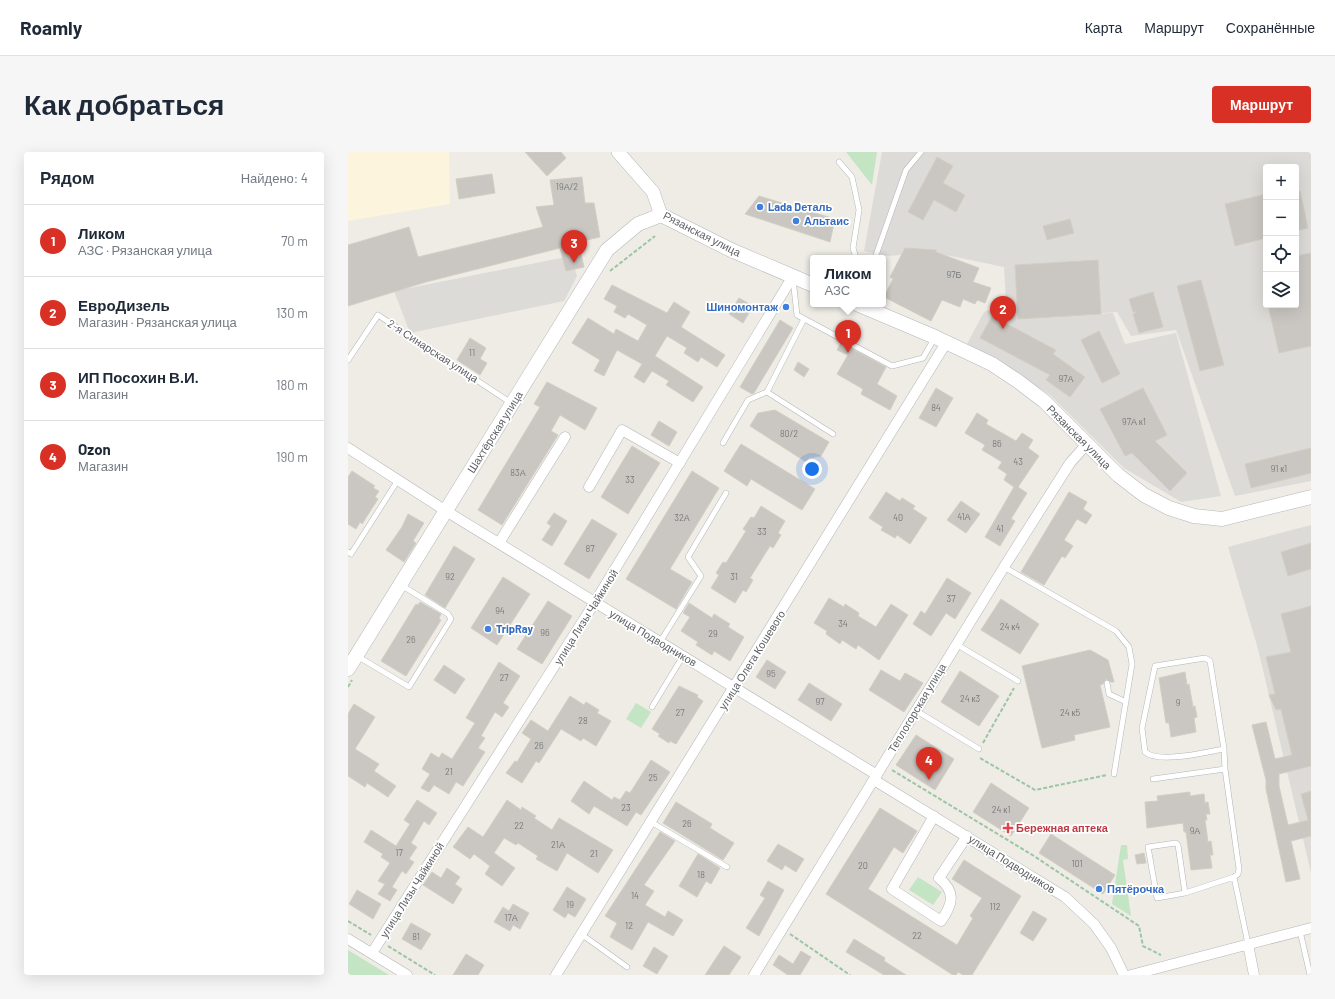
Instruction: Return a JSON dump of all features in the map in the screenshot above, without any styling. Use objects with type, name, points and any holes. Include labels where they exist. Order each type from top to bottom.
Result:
[{"type":"main road","name":"Рязанская улица","points":[[661,215],[732,250],[810,283]]},
{"type":"main road","name":"Шахтёрская улица","points":[[348,669],[607,250],[638,224],[661,215]]},
{"type":"main road","name":"Рязанская улица","points":[[864,307],[992,364],[1044,401],[1086,445],[1118,475],[1144,495],[1169,508],[1194,516],[1222,518],[1311,497]]},
{"type":"street","name":"Рязанская улица","points":[[618,152],[653,192],[661,215]]},
{"type":"street","name":"улица Лизы Чайкиной","points":[[372,954],[595,602],[793,276]]},
{"type":"street","name":"улица Олега Кошевого","points":[[556,975],[735,688],[941,340]]},
{"type":"street","points":[[589,487],[622,430],[680,463]]},
{"type":"street","points":[[499,543],[565,437]]},
{"type":"street","name":"Теплогорская улица","points":[[754,975],[1004,567],[1070,463],[1086,445]]},
{"type":"street","name":"улица Подводников","points":[[348,448],[446,511],[735,688],[934,816],[1065,897],[1094,924],[1111,948],[1124,975]]},
{"type":"street","points":[[934,816],[892,889],[941,921],[949,910],[952,898],[947,886],[939,878],[966,836]]},
{"type":"street","points":[[1131,975],[1311,928]]},
{"type":"street","points":[[348,939],[407,975]]},
{"type":"street","points":[[1248,944],[1254,975]]},
{"type":"lane","points":[[876,255],[906,170],[921,152]]},
{"type":"lane","points":[[839,162],[852,177],[859,210],[853,248],[855,255]]},
{"type":"lane","points":[[793,276],[797,314],[892,366],[923,358],[941,340]]},
{"type":"lane","name":"2-я Синарская улица","points":[[348,360],[378,315],[512,404]]},
{"type":"lane","points":[[723,443],[748,400],[767,392],[804,318]]},
{"type":"lane","points":[[767,392],[834,434]]},
{"type":"lane","points":[[348,552],[350,554],[398,480]]},
{"type":"lane","points":[[660,642],[701,576],[688,557],[726,493]]},
{"type":"lane","points":[[1004,567],[1116,631],[1124,639],[1132,655],[1132,664],[1114,774]]},
{"type":"lane","points":[[356,655],[409,687],[451,619],[448,614],[400,584]]},
{"type":"lane","points":[[956,644],[1018,681]]},
{"type":"lane","points":[[652,707],[683,656]]},
{"type":"lane","points":[[1186,893],[1178,845],[1176,843],[1148,847],[1157,898],[1186,893],[1234,878],[1238,874],[1239,869],[1225,769],[1224,749],[1208,658],[1155,666],[1142,728],[1145,752],[1148,755],[1162,758],[1224,749]]},
{"type":"lane","points":[[1107,684],[1109,694],[1126,702]]},
{"type":"lane","points":[[916,710],[979,749]]},
{"type":"lane","points":[[1153,779],[1225,769]]},
{"type":"lane","points":[[651,822],[727,867]]},
{"type":"lane","points":[[1234,878],[1248,944]]},
{"type":"lane","points":[[1300,931],[1310,975]]},
{"type":"lane","points":[[581,934],[627,967]]},
{"type":"path","points":[[1018,681],[976,755],[1035,790],[1114,774]]},
{"type":"path","points":[[884,765],[1034,856],[1139,926],[1144,946],[1161,955]]},
{"type":"path","points":[[348,921],[435,975]]},
{"type":"path","points":[[782,929],[850,975]]},
{"type":"shaded area","points":[[348,152],[449,152],[450,204],[348,221]]},
{"type":"shaded area","points":[[882,152],[1311,152],[1311,481],[1235,496],[1176,330],[1131,336],[1117,312],[1075,315],[1113,313],[1125,344],[1176,333],[1221,496],[1181,502],[1124,468],[1049,394],[967,344],[984,312],[1006,303],[1004,267],[941,254],[922,253],[886,255],[864,251]]},
{"type":"shaded area","points":[[571,256],[577,276],[564,301],[410,333],[394,291]]},
{"type":"shaded area","points":[[1311,525],[1311,873],[1258,649],[1228,547]]},
{"type":"green space","points":[[846,152],[877,152],[872,185]]},
{"type":"green space","points":[[636,703],[651,712],[641,728],[626,719]]},
{"type":"green space","points":[[1121,845],[1127,845],[1128,859],[1123,860],[1131,916],[1112,904]]},
{"type":"green space","points":[[918,877],[942,892],[933,905],[909,890]]},
{"type":"green space","points":[[348,950],[389,975],[348,975]]},
{"type":"building","points":[[525,152],[561,152],[566,158],[547,176]]},
{"type":"building","points":[[937,157],[953,166],[943,183],[965,195],[956,212],[934,200],[923,220],[908,212]]},
{"type":"building","points":[[492,174],[495,193],[459,199],[456,179]]},
{"type":"building","points":[[582,177],[585,203],[594,203],[600,237],[578,242],[584,267],[566,271],[560,248],[426,282],[348,306],[348,245],[409,227],[418,257],[543,227],[536,207],[554,205],[550,180]]},
{"type":"building","points":[[1299,191],[1308,228],[1299,230],[1299,200]]},
{"type":"building","points":[[1263,195],[1263,239],[1235,246],[1225,204]]},
{"type":"building","points":[[759,196],[835,219],[830,242],[745,214]]},
{"type":"building","points":[[1070,219],[1074,233],[1047,240],[1043,226]]},
{"type":"building","points":[[905,248],[936,250],[936,252],[979,268],[973,282],[991,288],[985,303],[977,300],[975,304],[963,299],[960,307],[942,300],[931,321],[886,298],[886,293],[893,279],[890,277]]},
{"type":"building","points":[[1311,253],[1311,346],[1279,353],[1269,308],[1299,308],[1299,255]]},
{"type":"building","points":[[1098,260],[1101,314],[1018,319],[1015,265]]},
{"type":"building","points":[[1201,280],[1224,365],[1200,371],[1177,286]]},
{"type":"building","points":[[612,285],[667,313],[674,302],[690,312],[681,327],[725,355],[717,367],[701,357],[698,362],[684,353],[687,348],[667,336],[655,356],[703,387],[693,402],[666,385],[669,381],[652,371],[644,383],[634,377],[642,364],[617,350],[604,376],[594,371],[600,360],[572,343],[588,318],[614,334],[616,329],[638,341],[647,325],[628,314],[625,318],[614,312],[617,306],[604,299]]},
{"type":"building","points":[[1153,292],[1163,327],[1139,333],[1133,314],[1137,312],[1133,312],[1129,299]]},
{"type":"building","points":[[739,298],[753,306],[743,323],[729,314]]},
{"type":"building","points":[[992,316],[1056,350],[1053,354],[1085,377],[1070,397],[1046,380],[1050,375],[980,338]]},
{"type":"building","points":[[780,320],[793,328],[752,394],[740,387]]},
{"type":"building","points":[[1099,331],[1120,374],[1102,383],[1081,340]]},
{"type":"building","points":[[470,338],[486,348],[480,359],[487,363],[480,375],[457,360]]},
{"type":"building","points":[[841,343],[886,367],[877,384],[897,396],[890,410],[861,394],[863,389],[837,374],[848,355],[837,350]]},
{"type":"building","points":[[798,362],[809,369],[804,377],[794,370]]},
{"type":"building","points":[[547,382],[597,408],[585,430],[560,415],[551,431],[558,435],[502,525],[478,510],[540,407],[534,404]]},
{"type":"building","points":[[936,388],[953,398],[936,427],[919,418]]},
{"type":"building","points":[[1143,388],[1167,435],[1155,441],[1187,473],[1170,491],[1132,453],[1125,456],[1100,409]]},
{"type":"building","points":[[775,410],[829,442],[821,456],[809,458],[806,462],[750,426],[758,413]]},
{"type":"building","points":[[977,413],[988,420],[986,424],[1016,441],[1022,433],[1033,440],[1028,448],[1039,456],[1018,487],[1027,493],[1011,519],[1015,521],[1000,546],[985,537],[1014,487],[1004,480],[1007,474],[998,468],[1002,462],[982,450],[985,445],[965,433]]},
{"type":"building","points":[[659,421],[677,432],[669,446],[651,435]]},
{"type":"building","points":[[741,444],[815,489],[802,510],[751,479],[747,486],[724,471]]},
{"type":"building","points":[[632,446],[660,463],[628,514],[601,497]]},
{"type":"building","points":[[1311,448],[1311,473],[1251,488],[1245,464]]},
{"type":"building","points":[[352,471],[375,486],[373,488],[379,491],[375,497],[378,499],[362,524],[360,522],[356,529],[348,524],[348,477]]},
{"type":"building","points":[[692,471],[719,488],[670,569],[692,582],[676,609],[626,579]]},
{"type":"building","points":[[886,492],[900,501],[902,498],[915,506],[913,509],[927,518],[910,544],[897,535],[895,538],[881,530],[883,527],[869,518]]},
{"type":"building","points":[[1069,492],[1087,502],[1083,509],[1092,515],[1086,524],[1077,519],[1064,540],[1073,546],[1065,558],[1062,556],[1044,585],[1021,572]]},
{"type":"building","points":[[961,501],[980,514],[966,533],[947,520]]},
{"type":"building","points":[[761,506],[785,521],[778,533],[781,535],[773,548],[770,546],[750,578],[753,580],[746,592],[743,590],[735,603],[711,588],[719,575],[716,573],[723,562],[726,563],[746,531],[743,529],[751,517],[754,518]]},
{"type":"building","points":[[554,513],[567,521],[552,546],[542,540],[551,526],[547,523]]},
{"type":"building","points":[[408,514],[424,523],[413,541],[416,543],[404,562],[386,550],[402,527]]},
{"type":"building","points":[[592,519],[617,534],[589,579],[564,564]]},
{"type":"building","points":[[1311,543],[1311,569],[1288,576],[1281,552]]},
{"type":"building","points":[[454,546],[475,559],[445,608],[425,595]]},
{"type":"building","points":[[503,577],[530,594],[497,645],[471,628]]},
{"type":"building","points":[[947,578],[971,593],[955,619],[946,613],[931,636],[913,624],[921,611],[925,614]]},
{"type":"building","points":[[829,598],[844,607],[845,604],[859,613],[858,616],[876,627],[891,604],[908,615],[879,660],[858,645],[856,649],[842,640],[840,644],[826,634],[827,631],[814,623]]},
{"type":"building","points":[[1001,599],[1039,624],[1020,654],[981,630]]},
{"type":"building","points":[[548,601],[572,616],[542,664],[517,649]]},
{"type":"building","points":[[420,602],[441,614],[439,618],[441,620],[406,676],[381,661],[416,604],[418,605]]},
{"type":"building","points":[[689,603],[712,618],[714,614],[730,624],[728,627],[744,637],[730,661],[714,651],[712,655],[696,645],[698,642],[681,631],[690,617],[683,613]]},
{"type":"building","points":[[1311,606],[1311,766],[1279,774],[1279,786],[1288,825],[1309,820],[1301,794],[1311,791],[1311,836],[1291,841],[1300,879],[1286,882],[1266,789],[1266,780],[1252,725],[1266,722],[1275,759],[1292,755],[1281,709],[1276,710],[1269,695],[1275,694],[1266,657],[1291,652],[1281,614]]},
{"type":"building","points":[[1090,650],[1108,660],[1114,682],[1106,679],[1103,684],[1100,685],[1110,727],[1074,735],[1075,740],[1042,748],[1022,666]]},
{"type":"building","points":[[767,660],[786,672],[775,689],[756,677]]},
{"type":"building","points":[[499,662],[520,676],[503,703],[509,707],[502,717],[495,712],[481,736],[485,738],[478,748],[485,752],[463,786],[456,782],[449,794],[434,785],[429,792],[421,788],[430,774],[422,769],[431,753],[439,758],[442,753],[452,759],[475,723],[466,718]]},
{"type":"building","points":[[444,665],[465,679],[455,694],[434,680]]},
{"type":"building","points":[[881,670],[900,681],[905,673],[923,683],[904,712],[869,690]]},
{"type":"building","points":[[960,671],[999,696],[979,726],[941,702]]},
{"type":"building","points":[[1185,672],[1187,685],[1189,684],[1193,707],[1195,706],[1197,717],[1194,718],[1196,732],[1171,737],[1169,723],[1166,723],[1159,678]]},
{"type":"building","points":[[809,683],[842,704],[831,721],[798,700]]},
{"type":"building","points":[[679,686],[698,695],[697,697],[703,701],[676,744],[670,741],[669,743],[658,736],[660,734],[652,729]]},
{"type":"building","points":[[570,696],[584,705],[586,702],[599,710],[597,713],[611,721],[596,746],[583,738],[581,741],[561,729],[539,763],[536,761],[522,783],[506,773],[515,761],[517,762],[531,739],[522,733],[531,720],[548,731]]},
{"type":"building","points":[[354,704],[375,717],[355,749],[379,764],[374,771],[396,786],[388,797],[367,783],[365,787],[348,776],[348,714]]},
{"type":"building","points":[[916,735],[954,759],[935,790],[896,765]]},
{"type":"building","points":[[651,760],[670,772],[641,815],[636,812],[627,826],[594,806],[589,814],[571,801],[584,781],[612,800],[614,797],[620,800],[626,791],[630,793]]},
{"type":"building","points":[[991,783],[1029,808],[1011,836],[973,812]]},
{"type":"building","points":[[1190,792],[1190,796],[1204,794],[1205,803],[1208,802],[1210,814],[1206,814],[1207,820],[1205,820],[1208,842],[1211,841],[1213,855],[1210,855],[1212,868],[1191,870],[1186,832],[1184,832],[1183,823],[1147,828],[1145,802],[1158,801],[1157,796]]},
{"type":"building","points":[[417,800],[437,813],[429,825],[424,821],[411,843],[417,847],[409,859],[414,862],[406,874],[402,871],[392,887],[397,890],[390,901],[378,894],[385,884],[378,881],[390,863],[381,857],[383,854],[364,842],[371,830],[396,846],[410,824],[404,820]]},
{"type":"building","points":[[507,800],[521,810],[522,807],[536,816],[534,818],[552,830],[559,818],[613,850],[598,873],[567,853],[557,871],[536,859],[538,856],[518,843],[516,845],[504,838],[494,853],[515,868],[502,886],[485,874],[490,866],[474,854],[470,859],[453,847],[468,827],[483,837]]},
{"type":"building","points":[[676,802],[712,824],[710,828],[734,843],[723,860],[663,823]]},
{"type":"building","points":[[880,808],[917,831],[903,853],[894,847],[868,889],[957,945],[973,918],[970,916],[982,898],[952,879],[964,860],[1021,896],[972,975],[963,975],[958,972],[956,975],[953,975],[826,894]]},
{"type":"building","points":[[660,832],[675,841],[644,885],[654,891],[645,905],[665,917],[668,911],[683,920],[673,936],[648,922],[632,950],[610,937],[617,923],[605,916]]},
{"type":"building","points":[[1051,834],[1115,875],[1103,894],[1039,853]]},
{"type":"building","points":[[778,844],[804,859],[796,872],[785,865],[782,870],[767,861]]},
{"type":"building","points":[[1144,853],[1146,863],[1137,864],[1135,855]]},
{"type":"building","points":[[698,854],[720,868],[711,884],[706,881],[697,897],[679,886]]},
{"type":"building","points":[[447,868],[460,877],[455,884],[462,889],[453,904],[423,885],[432,872],[441,878]]},
{"type":"building","points":[[768,881],[784,890],[759,936],[746,928],[765,898],[760,895]]},
{"type":"building","points":[[567,887],[586,899],[575,917],[568,913],[565,918],[553,910]]},
{"type":"building","points":[[357,890],[381,904],[373,919],[349,904]]},
{"type":"building","points":[[513,904],[529,913],[520,929],[513,925],[510,931],[494,922],[503,907],[509,911]]},
{"type":"building","points":[[1033,911],[1047,919],[1033,941],[1020,933]]},
{"type":"building","points":[[411,923],[431,934],[421,950],[402,939]]},
{"type":"building","points":[[854,939],[885,958],[884,961],[906,975],[884,975],[846,952]]},
{"type":"building","points":[[724,946],[741,957],[729,975],[705,975]]},
{"type":"building","points":[[654,947],[668,956],[657,974],[643,966]]},
{"type":"building","points":[[801,951],[811,957],[800,975],[788,975],[773,965],[779,955],[793,964]]},
{"type":"building","points":[[466,954],[484,965],[478,975],[453,975]]},
{"type":"place","name":"Lada Dеталь","points":[[760,207]]},
{"type":"place","name":"Альтаис","points":[[796,221]]},
{"type":"place","name":"ИП Посохин В.И.","points":[[574,263]]},
{"type":"place","name":"Шиномонтаж","points":[[786,307]]},
{"type":"place","name":"ЕвроДизель","points":[[1003,329]]},
{"type":"place","name":"Ликом","points":[[848,353]]},
{"type":"place","name":"TripRay","points":[[488,629]]},
{"type":"place","name":"Ozon","points":[[929,780]]},
{"type":"place","name":"Бережная аптека","points":[[1008,828]]},
{"type":"place","name":"Пятёрочка","points":[[1099,889]]}]
